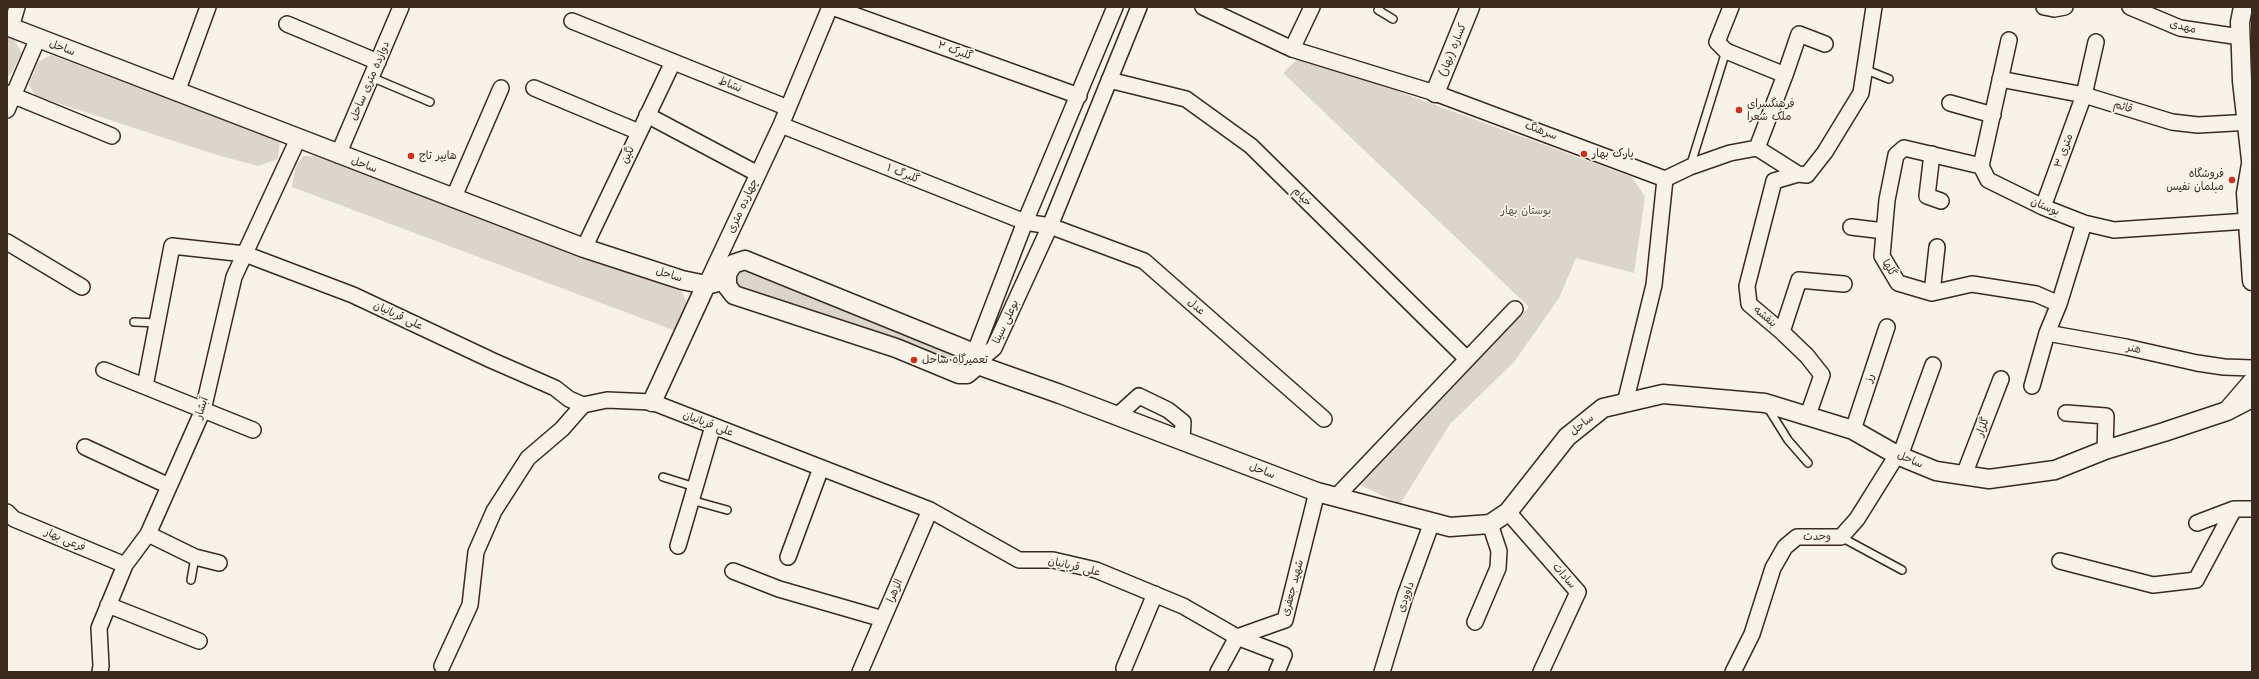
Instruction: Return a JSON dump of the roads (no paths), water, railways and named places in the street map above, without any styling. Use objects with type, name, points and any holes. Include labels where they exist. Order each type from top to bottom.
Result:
[{"type":"street","points":[[9,27],[16,7]]},
{"type":"street","points":[[177,92],[208,7]]},
{"type":"street","name":"دوازده متری ساحل","points":[[338,154],[401,7]]},
{"type":"street","name":"گلبرک ۲","points":[[831,7],[1079,96]]},
{"type":"street","name":"چهارده متری","points":[[652,402],[781,125],[831,7]]},
{"type":"street","name":"بوعلی سینا","points":[[975,364],[978,344],[1025,222],[1115,7]]},
{"type":"street","name":"بوعلی سینا","points":[[975,364],[994,348],[1050,226],[1139,7]]},
{"type":"street","name":"سرهنگ","points":[[1203,7],[1292,49],[1435,92],[1665,179]]},
{"type":"street","points":[[1292,49],[1312,7]]},
{"type":"street","name":"کساره (بهار)","points":[[1435,92],[1470,7]]},
{"type":"street","points":[[1731,7],[1717,42],[1726,50],[1785,75]]},
{"type":"street","name":"بنفشه","points":[[1808,415],[1822,375],[1807,356],[1749,304],[1747,286],[1774,181],[1798,174],[1807,175],[1850,112],[1861,92],[1874,7]]},
{"type":"street","points":[[2044,7],[2054,9],[2065,7]]},
{"type":"street","name":"مهدی","points":[[2130,7],[2180,28],[2240,37]]},
{"type":"street","points":[[2242,7],[2240,22],[2242,81],[2250,122],[2251,166],[2246,193],[2252,280]]},
{"type":"street","name":"نشاط","points":[[572,21],[788,108]]},
{"type":"street","points":[[287,24],[378,62]]},
{"type":"street","name":"ساحل","points":[[9,27],[453,199],[584,248],[682,280],[706,285],[726,280]]},
{"type":"street","points":[[1757,148],[1799,34],[1825,44]]},
{"type":"street","points":[[7,110],[10,94],[38,38]]},
{"type":"street","points":[[1981,166],[2009,40]]},
{"type":"street","name":"۳ متری","points":[[2043,207],[2084,94],[2096,42]]},
{"type":"street","name":"نگین","points":[[584,248],[673,62]]},
{"type":"street","name":"قائم","points":[[2000,79],[2084,94],[2172,122],[2198,125],[2250,122]]},
{"type":"street","name":"خیام","points":[[1110,80],[1186,99],[1250,146],[1467,359]]},
{"type":"street","points":[[453,199],[501,88]]},
{"type":"street","points":[[534,88],[639,132]]},
{"type":"street","points":[[10,94],[112,136]]},
{"type":"street","points":[[1950,103],[1993,115]]},
{"type":"street","points":[[647,115],[758,174]]},
{"type":"street","name":"گلبرگ ۱","points":[[781,125],[1025,222],[1050,226]]},
{"type":"street","name":"آبشار","points":[[100,672],[99,628],[125,565],[148,534],[203,410],[234,278],[298,139]]},
{"type":"street","points":[[1625,403],[1654,285],[1665,179],[1690,167],[1730,153],[1757,148],[1798,174]]},
{"type":"street","name":"گلها","points":[[1932,293],[1898,282],[1882,256],[1887,200],[1896,155],[1904,148],[1981,166]]},
{"type":"street","points":[[1932,154],[1927,196],[1941,201]]},
{"type":"street","name":"بوستان","points":[[1981,166],[1988,180],[2043,207],[2084,223],[2114,230],[2248,221]]},
{"type":"street","points":[[2032,386],[2047,333],[2059,304],[2084,223]]},
{"type":"street","name":"عدل","points":[[1050,226],[1144,261],[1324,419]]},
{"type":"street","points":[[1851,227],[1884,231]]},
{"type":"street","points":[[7,242],[82,287]]},
{"type":"street","name":"علی قربانیان","points":[[158,323],[172,246],[245,254],[353,295],[491,360],[555,388],[569,399],[583,405],[607,400],[652,402],[930,510],[1019,560],[1053,560],[1096,570],[1183,606],[1237,637],[1284,655],[1277,672]]},
{"type":"street","points":[[1937,247],[1932,293],[1972,284],[2036,294],[2059,304]]},
{"type":"street","points":[[745,260],[751,261],[969,351],[974,356],[975,364],[968,374],[959,374],[896,348],[734,295],[727,286],[727,274],[734,264],[745,260]]},
{"type":"street","points":[[1782,332],[1799,280],[1844,284]]},
{"type":"street","points":[[1336,497],[1515,309]]},
{"type":"street","points":[[145,386],[158,323]]},
{"type":"street","name":"رز","points":[[1853,430],[1887,327]]},
{"type":"street","name":"هنر","points":[[2047,333],[2126,347],[2204,364],[2252,368]]},
{"type":"street","name":"ساحل","points":[[975,364],[1182,440],[1317,492],[1450,527],[1490,524],[1508,512],[1566,437],[1603,408],[1663,394],[1765,402],[1853,430],[1899,455],[1936,471],[1989,479],[2055,470],[2105,450],[2164,432],[2227,410],[2252,398]]},
{"type":"street","name":"وحدت","points":[[1733,672],[1752,634],[1774,568],[1785,547],[1797,537],[1841,537],[1857,519],[1899,455],[1933,365]]},
{"type":"street","points":[[104,370],[253,430]]},
{"type":"street","name":"گلزار","points":[[1964,475],[2001,379]]},
{"type":"street","points":[[2227,410],[2252,382]]},
{"type":"street","points":[[1117,416],[1139,396],[1168,410],[1183,422],[1182,440]]},
{"type":"street","points":[[442,666],[470,605],[476,552],[494,511],[528,458],[562,429],[583,405]]},
{"type":"street","points":[[2066,413],[2106,416],[2105,450]]},
{"type":"street","points":[[678,546],[713,426]]},
{"type":"street","points":[[85,447],[169,486]]},
{"type":"street","points":[[788,557],[821,468]]},
{"type":"street","name":"شهید جعفری","points":[[1237,637],[1285,620],[1317,492]]},
{"type":"street","points":[[2197,523],[2234,509],[2252,508]]},
{"type":"street","points":[[2060,561],[2153,585],[2196,580],[2234,509]]},
{"type":"street","name":"الزهرا","points":[[860,672],[930,510]]},
{"type":"street","name":"فرعی بهار","points":[[7,512],[14,519],[125,565]]},
{"type":"street","name":"سادات","points":[[1508,512],[1578,592],[1541,672]]},
{"type":"street","name":"داوودی","points":[[1382,672],[1405,596],[1432,522]]},
{"type":"street","points":[[1474,622],[1498,568],[1499,551],[1490,524]]},
{"type":"street","points":[[148,534],[196,557],[219,563]]},
{"type":"street","points":[[734,572],[779,589],[883,620]]},
{"type":"street","points":[[1124,668],[1155,594]]},
{"type":"street","points":[[108,605],[199,641]]},
{"type":"street","points":[[1218,672],[1237,637]]},
{"type":"lane","points":[[1380,7],[1378,10],[1393,19]]},
{"type":"lane","points":[[1690,167],[1726,50]]},
{"type":"lane","points":[[1864,69],[1889,79]]},
{"type":"lane","points":[[371,77],[430,102]]},
{"type":"lane","points":[[134,322],[158,323]]},
{"type":"lane","points":[[1765,402],[1788,440],[1808,463]]},
{"type":"lane","points":[[663,477],[727,510]]},
{"type":"lane","points":[[1841,537],[1902,570]]},
{"type":"lane","points":[[191,580],[196,557]]},
{"type":"place","name":"فرهنگسرای ملک شعرا","points":[[1739,110]]},
{"type":"place","name":"پارک بهار","points":[[1584,154]]},
{"type":"place","name":"هایپر تاج","points":[[411,156]]},
{"type":"place","name":"فروشگاه مبلمان نفیس","points":[[2232,180]]},
{"type":"place","name":"تعمیرگاه ساحل","points":[[914,360]]},
{"type":"park label","name":"بوستان بهار","points":[[1526,211]]}]
